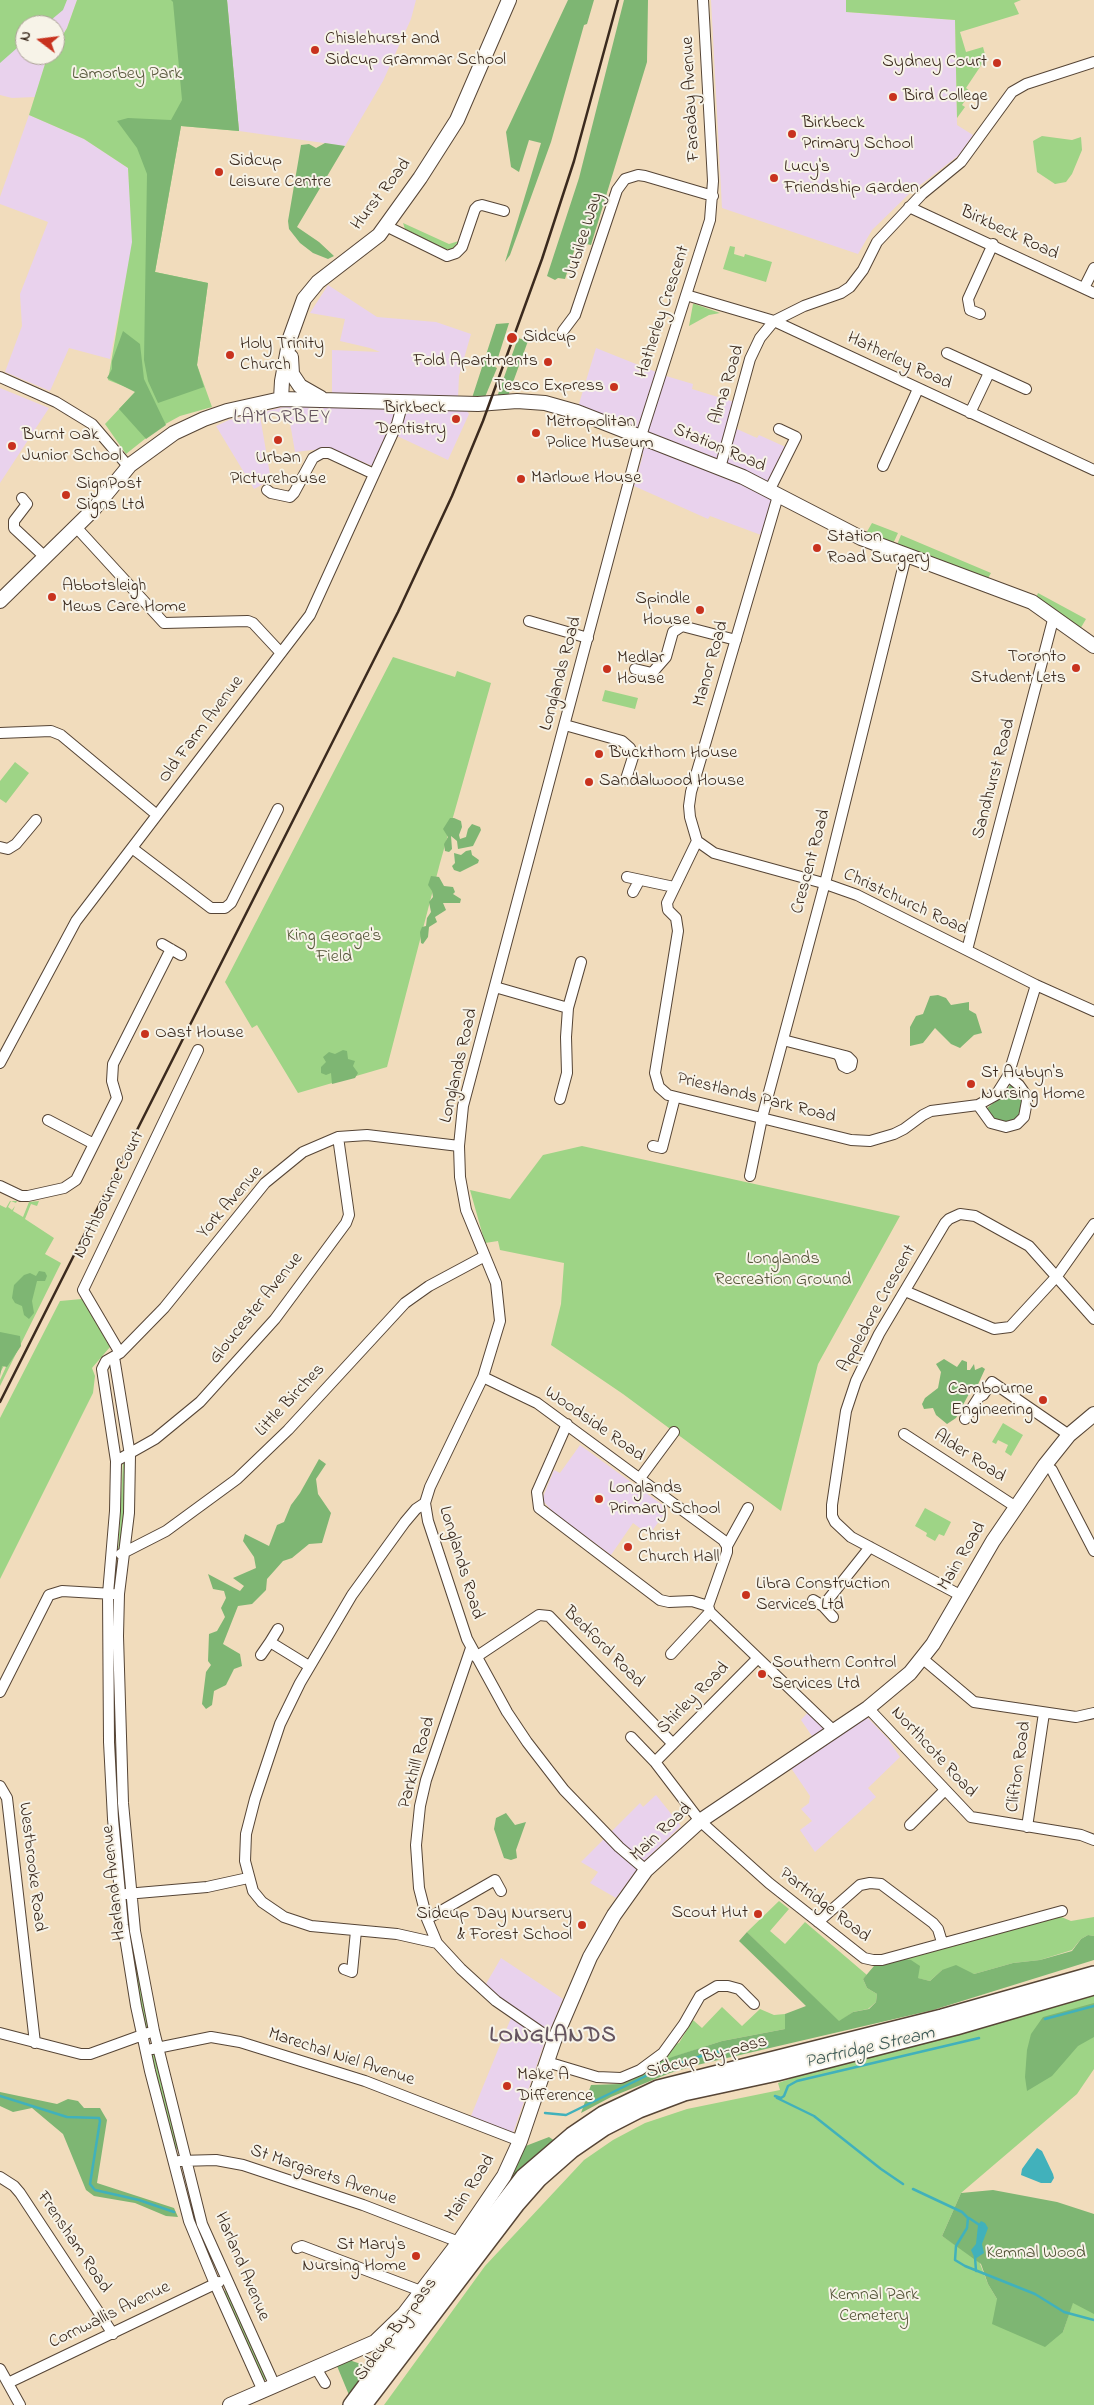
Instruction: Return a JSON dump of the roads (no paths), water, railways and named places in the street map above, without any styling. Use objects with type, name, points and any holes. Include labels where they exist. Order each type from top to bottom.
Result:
[{"type":"highway","name":"Sidcup By-pass","points":[[363,2398],[523,2177],[572,2135],[603,2114],[658,2088],[942,2017],[1094,1974]]},
{"type":"highway","name":"Sidcup By-pass","points":[[363,2398],[539,2179],[572,2150],[604,2128],[639,2110],[684,2093],[777,2073],[956,2028],[1094,1987]]},
{"type":"highway","points":[[351,2405],[363,2398]]},
{"type":"main road","name":"Hurst Road","points":[[281,399],[289,343],[298,311],[307,294],[318,282],[372,242],[386,226],[456,123],[509,0]]},
{"type":"main road","points":[[289,343],[292,374],[300,386],[325,400]]},
{"type":"main road","name":"Station Road","points":[[0,601],[76,527],[104,497],[128,466],[174,433],[212,416],[281,399],[478,404],[517,400],[545,404],[577,412],[720,468],[856,536],[1032,602],[1094,646]]},
{"type":"main road","name":"Main Road","points":[[230,2405],[352,2353],[375,2342],[390,2330],[459,2242],[504,2176],[520,2141],[554,2041],[590,1957],[614,1915],[646,1870],[700,1821],[895,1688],[923,1658],[942,1629],[960,1595],[1045,1464],[1069,1435],[1094,1414]]},
{"type":"street","name":"Faraday Avenue","points":[[703,0],[713,196]]},
{"type":"street","name":"Alma Road","points":[[720,468],[750,359],[760,338],[774,321],[804,306],[841,293],[850,287],[863,270],[877,242],[934,182],[961,162],[1012,92],[1026,84],[1094,62]]},
{"type":"street","name":"Jubilee Way","points":[[563,331],[575,315],[620,184],[625,179],[638,175],[645,176],[713,196]]},
{"type":"street","name":"Hatherley Crescent","points":[[641,436],[710,220],[713,196]]},
{"type":"street","points":[[386,226],[447,256],[456,254],[462,247],[475,209],[478,206],[482,205],[504,211]]},
{"type":"street","name":"Birkbeck Road","points":[[909,207],[993,244],[1089,290]]},
{"type":"street","points":[[980,314],[970,310],[968,299],[993,244]]},
{"type":"street","points":[[1089,290],[1094,268]]},
{"type":"street","name":"Hatherley Road","points":[[686,295],[774,321],[1094,470]]},
{"type":"street","points":[[947,354],[1026,389]]},
{"type":"street","points":[[970,413],[989,373]]},
{"type":"street","points":[[0,378],[56,402],[85,419],[97,429],[128,466]]},
{"type":"street","points":[[883,466],[918,389]]},
{"type":"street","name":"Old Farm Avenue","points":[[0,1063],[76,921],[281,653],[316,604],[397,424],[403,402]]},
{"type":"street","name":"Manor Road","points":[[698,841],[689,812],[691,792],[736,640],[774,494],[796,437],[779,429]]},
{"type":"street","name":"Longlands Road","points":[[641,436],[463,1106],[459,1146],[460,1177],[466,1210],[496,1283],[500,1321],[483,1377],[430,1487],[425,1503],[446,1579],[473,1652],[527,1742],[564,1790],[619,1847],[646,1870]]},
{"type":"street","points":[[267,490],[271,493],[290,497],[294,493],[312,458],[322,453],[329,453],[374,474]]},
{"type":"street","points":[[22,498],[28,504],[14,521],[14,528],[45,557]]},
{"type":"street","points":[[76,527],[164,623],[248,621],[281,653]]},
{"type":"street","name":"Crescent Road","points":[[750,1176],[762,1118],[906,556]]},
{"type":"street","name":"Sandhurst Road","points":[[967,950],[1054,616]]},
{"type":"street","points":[[529,621],[588,638]]},
{"type":"street","points":[[635,669],[652,673],[666,657],[673,632],[682,626],[736,640]]},
{"type":"street","points":[[564,725],[622,741],[630,748],[633,757],[626,780]]},
{"type":"street","points":[[0,733],[52,731],[61,735],[157,815]]},
{"type":"street","points":[[132,848],[210,908],[225,908],[231,904],[278,809]]},
{"type":"street","points":[[0,847],[8,848],[16,844],[36,820]]},
{"type":"street","name":"Christchurch Road","points":[[698,841],[714,853],[823,883],[857,895],[1036,984],[1094,1010]]},
{"type":"street","name":"Priestlands Park Road","points":[[698,841],[667,904],[668,910],[676,918],[678,931],[655,1073],[659,1087],[675,1097],[839,1138],[870,1141],[904,1130],[923,1114],[931,1111],[978,1105],[996,1095],[1008,1076],[1036,984]]},
{"type":"street","points":[[626,877],[674,887]]},
{"type":"street","points":[[633,892],[638,881]]},
{"type":"street","points":[[162,944],[181,955]]},
{"type":"street","points":[[0,1186],[24,1197],[64,1188],[76,1180],[117,1098],[112,1081],[113,1064],[172,949]]},
{"type":"street","points":[[560,1099],[567,1073],[566,1037],[568,1008],[581,962]]},
{"type":"street","points":[[496,987],[568,1008]]},
{"type":"street","points":[[783,1040],[836,1054]]},
{"type":"street","name":"Northbourne Court","points":[[117,1355],[83,1290],[198,1050]]},
{"type":"street","points":[[978,1105],[991,1123],[1006,1127],[1017,1124],[1024,1117],[1028,1102],[1026,1095],[1019,1085],[1008,1076]]},
{"type":"street","points":[[653,1146],[662,1148],[675,1097]]},
{"type":"street","points":[[48,1120],[94,1144]]},
{"type":"street","name":"York Avenue","points":[[103,1374],[103,1364],[117,1355],[164,1308],[265,1183],[303,1152],[322,1142],[338,1137],[367,1135],[459,1146]]},
{"type":"street","name":"Gloucester Avenue","points":[[116,1461],[130,1455],[155,1439],[200,1402],[275,1319],[346,1223],[349,1215],[338,1137]]},
{"type":"street","name":"Appledore Crescent","points":[[960,1595],[870,1548],[844,1532],[834,1522],[832,1511],[836,1474],[846,1411],[856,1381],[879,1334],[945,1224],[949,1219],[960,1214],[975,1216],[1021,1240],[1037,1253],[1094,1319]]},
{"type":"street","points":[[905,1291],[1000,1330],[1014,1324],[1057,1276],[1094,1224]]},
{"type":"street","name":"Little Birches","points":[[111,1557],[125,1553],[166,1530],[237,1479],[288,1430],[405,1303],[429,1286],[485,1256]]},
{"type":"street","name":"Harland Avenue","points":[[117,1355],[130,1455],[130,1498],[119,1594],[121,1764],[135,1931],[154,2031],[185,2160],[205,2231],[269,2388]]},
{"type":"street","name":"Harland Avenue","points":[[103,1374],[116,1461],[108,1594],[109,1742],[120,1895],[142,2034],[193,2234],[214,2284],[269,2388]]},
{"type":"street","name":"Woodside Road","points":[[483,1377],[537,1403],[724,1540],[728,1546]]},
{"type":"street","points":[[965,1419],[979,1397],[983,1395],[992,1382],[1069,1435]]},
{"type":"street","points":[[567,1424],[537,1492],[539,1508],[660,1600],[669,1602],[692,1601],[709,1609],[757,1659],[834,1731]]},
{"type":"street","points":[[640,1478],[674,1432]]},
{"type":"street","name":"Alder Road","points":[[904,1434],[1016,1507]]},
{"type":"street","points":[[1045,1464],[1052,1470],[1094,1551]]},
{"type":"street","points":[[425,1503],[416,1509],[405,1522],[352,1595],[309,1666],[280,1724],[251,1811],[245,1844],[248,1878],[253,1891],[262,1902],[284,1917],[311,1926],[397,1934],[437,1942]]},
{"type":"street","points":[[671,1654],[709,1609],[728,1546],[748,1508]]},
{"type":"street","points":[[823,1606],[870,1548]]},
{"type":"street","points":[[0,1692],[49,1594],[62,1591],[119,1594]]},
{"type":"street","points":[[813,1600],[823,1606],[833,1617]]},
{"type":"street","name":"Bedford Road","points":[[473,1652],[539,1615],[549,1616],[673,1744]]},
{"type":"street","points":[[261,1655],[278,1629]]},
{"type":"street","points":[[270,1642],[309,1666]]},
{"type":"street","name":"Parkhill Road","points":[[473,1652],[426,1780],[420,1806],[416,1859],[419,1888],[427,1919],[437,1942],[483,1990],[554,2041]]},
{"type":"street","points":[[923,1658],[974,1702],[1076,1717],[1094,1713]]},
{"type":"street","name":"Shirley Road","points":[[655,1762],[757,1659]]},
{"type":"street","name":"Northcote Road","points":[[868,1708],[971,1817],[1081,1835],[1094,1840]]},
{"type":"street","name":"Clifton Road","points":[[1027,1827],[1044,1713]]},
{"type":"street","name":"Shirley Road","points":[[632,1737],[655,1762],[700,1821]]},
{"type":"street","name":"Westbrooke Road","points":[[0,1786],[7,1798],[35,2043]]},
{"type":"street","points":[[910,1825],[945,1790]]},
{"type":"street","name":"Partridge Road","points":[[700,1821],[755,1871],[864,1958],[882,1960],[942,1942],[1062,1911]]},
{"type":"street","points":[[120,1895],[207,1887],[248,1878]]},
{"type":"street","points":[[427,1919],[495,1880],[501,1890]]},
{"type":"street","points":[[818,1922],[860,1886],[870,1883],[881,1884],[933,1923],[938,1929],[942,1942]]},
{"type":"street","points":[[352,1972],[356,1931]]},
{"type":"street","points":[[547,2062],[597,2077],[621,2078],[640,2070],[663,2053],[684,2024],[700,1996],[716,1986],[728,1986],[739,1989],[754,2004]]},
{"type":"street","points":[[0,2033],[72,2053],[90,2054],[154,2031]]},
{"type":"street","name":"Marechal Niel Avenue","points":[[146,2050],[211,2037],[240,2042],[373,2084],[520,2141]]},
{"type":"street","name":"St Margarets Avenue","points":[[174,2163],[185,2160],[216,2160],[243,2165],[363,2205],[459,2242]]},
{"type":"street","name":"Frensham Road","points":[[0,2177],[14,2186],[20,2193],[113,2334]]},
{"type":"street","points":[[297,2248],[302,2246],[421,2292]]},
{"type":"street","name":"Cornwallis Avenue","points":[[8,2383],[226,2279]]},
{"type":"street","points":[[316,2368],[325,2383]]},
{"type":"street","points":[[0,2369],[20,2405]]},
{"type":"water","points":[[1037,2148],[1042,2151],[1053,2174],[1054,2178],[1051,2183],[1041,2183],[1021,2175],[1022,2169]]},
{"type":"water","points":[[981,2221],[988,2228],[982,2244],[984,2253],[975,2259],[971,2250],[976,2244],[978,2225]]},
{"type":"waterway","name":"Partridge Stream","points":[[1045,2019],[1094,2006]]},
{"type":"waterway","name":"Partridge Stream","points":[[775,2096],[781,2098],[784,2096],[788,2086],[797,2081],[979,2038]]},
{"type":"waterway","points":[[545,2113],[566,2115],[654,2072],[707,2054],[764,2042],[767,2046]]},
{"type":"waterway","points":[[0,2096],[67,2117],[99,2118],[90,2184],[95,2190],[139,2200],[174,2212]]},
{"type":"waterway","points":[[777,2098],[814,2116],[903,2184]]},
{"type":"waterway","points":[[913,2189],[962,2212],[968,2218],[967,2228],[956,2246],[955,2260],[965,2266],[1035,2294],[1064,2312],[1094,2320]]},
{"type":"waterway","points":[[969,2218],[981,2226]]},
{"type":"waterway","points":[[975,2257],[976,2271]]},
{"type":"railway","points":[[0,1402],[398,612],[452,496],[483,421],[542,259],[574,161],[618,0]]},
{"type":"place","name":"Chislehurst and Sidcup Grammar School","points":[[315,50]]},
{"type":"place","name":"Sydney Court","points":[[997,63]]},
{"type":"place","name":"Bird College","points":[[893,97]]},
{"type":"place","name":"Birkbeck Primary School","points":[[792,134]]},
{"type":"place","name":"Sidcup Leisure Centre","points":[[219,172]]},
{"type":"place","name":"Lucy's Friendship Garden","points":[[774,178]]},
{"type":"place","name":"Sidcup","points":[[512,338]]},
{"type":"place","name":"Holy Trinity Church","points":[[230,355]]},
{"type":"place","name":"Fold Apartments","points":[[548,362]]},
{"type":"place","name":"Tesco Express","points":[[614,387]]},
{"type":"place","name":"Birkbeck Dentistry","points":[[456,419]]},
{"type":"place","name":"Metropolitan Police Museum","points":[[536,433]]},
{"type":"place","name":"Urban Picturehouse","points":[[278,440]]},
{"type":"place","name":"Burnt Oak Junior School","points":[[12,446]]},
{"type":"place","name":"Marlowe House","points":[[521,479]]},
{"type":"place","name":"SignPost Signs Ltd","points":[[66,495]]},
{"type":"place","name":"Station Road Surgery","points":[[817,548]]},
{"type":"place","name":"Abbotsleigh Mews Care Home","points":[[52,597]]},
{"type":"place","name":"Spindle House","points":[[700,610]]},
{"type":"place","name":"Toronto Student Lets","points":[[1076,668]]},
{"type":"place","name":"Medlar House","points":[[607,669]]},
{"type":"place","name":"Buckthorn House","points":[[599,754]]},
{"type":"place","name":"Sandalwood House","points":[[589,782]]},
{"type":"place","name":"Oast House","points":[[145,1034]]},
{"type":"place","name":"St Aubyn's Nursing Home","points":[[971,1084]]},
{"type":"place","name":"Cambourne Engineering","points":[[1043,1400]]},
{"type":"place","name":"Longlands Primary School","points":[[599,1499]]},
{"type":"place","name":"Christ Church Hall","points":[[628,1547]]},
{"type":"place","name":"Libra Construction Services Ltd","points":[[746,1595]]},
{"type":"place","name":"Southern Control Services Ltd","points":[[762,1674]]},
{"type":"place","name":"Scout Hut","points":[[758,1914]]},
{"type":"place","name":"Sidcup Day Nursery & Forest School","points":[[582,1925]]},
{"type":"place","name":"Make A Difference","points":[[507,2086]]},
{"type":"place","name":"St Mary's Nursing Home","points":[[416,2256]]},
{"type":"district","name":"LAMORBEY","points":[[282,419]]},
{"type":"district","name":"LONGLANDS","points":[[553,2037]]},
{"type":"park label","name":"Lamorbey Park","points":[[127,75]]},
{"type":"park label","name":"King George's Field","points":[[334,948]]},
{"type":"park label","name":"Longlands Recreation Ground","points":[[783,1270]]},
{"type":"park label","name":"Kemnal Wood","points":[[1036,2254]]},
{"type":"park label","name":"Kemnal Park Cemetery","points":[[874,2306]]}]
